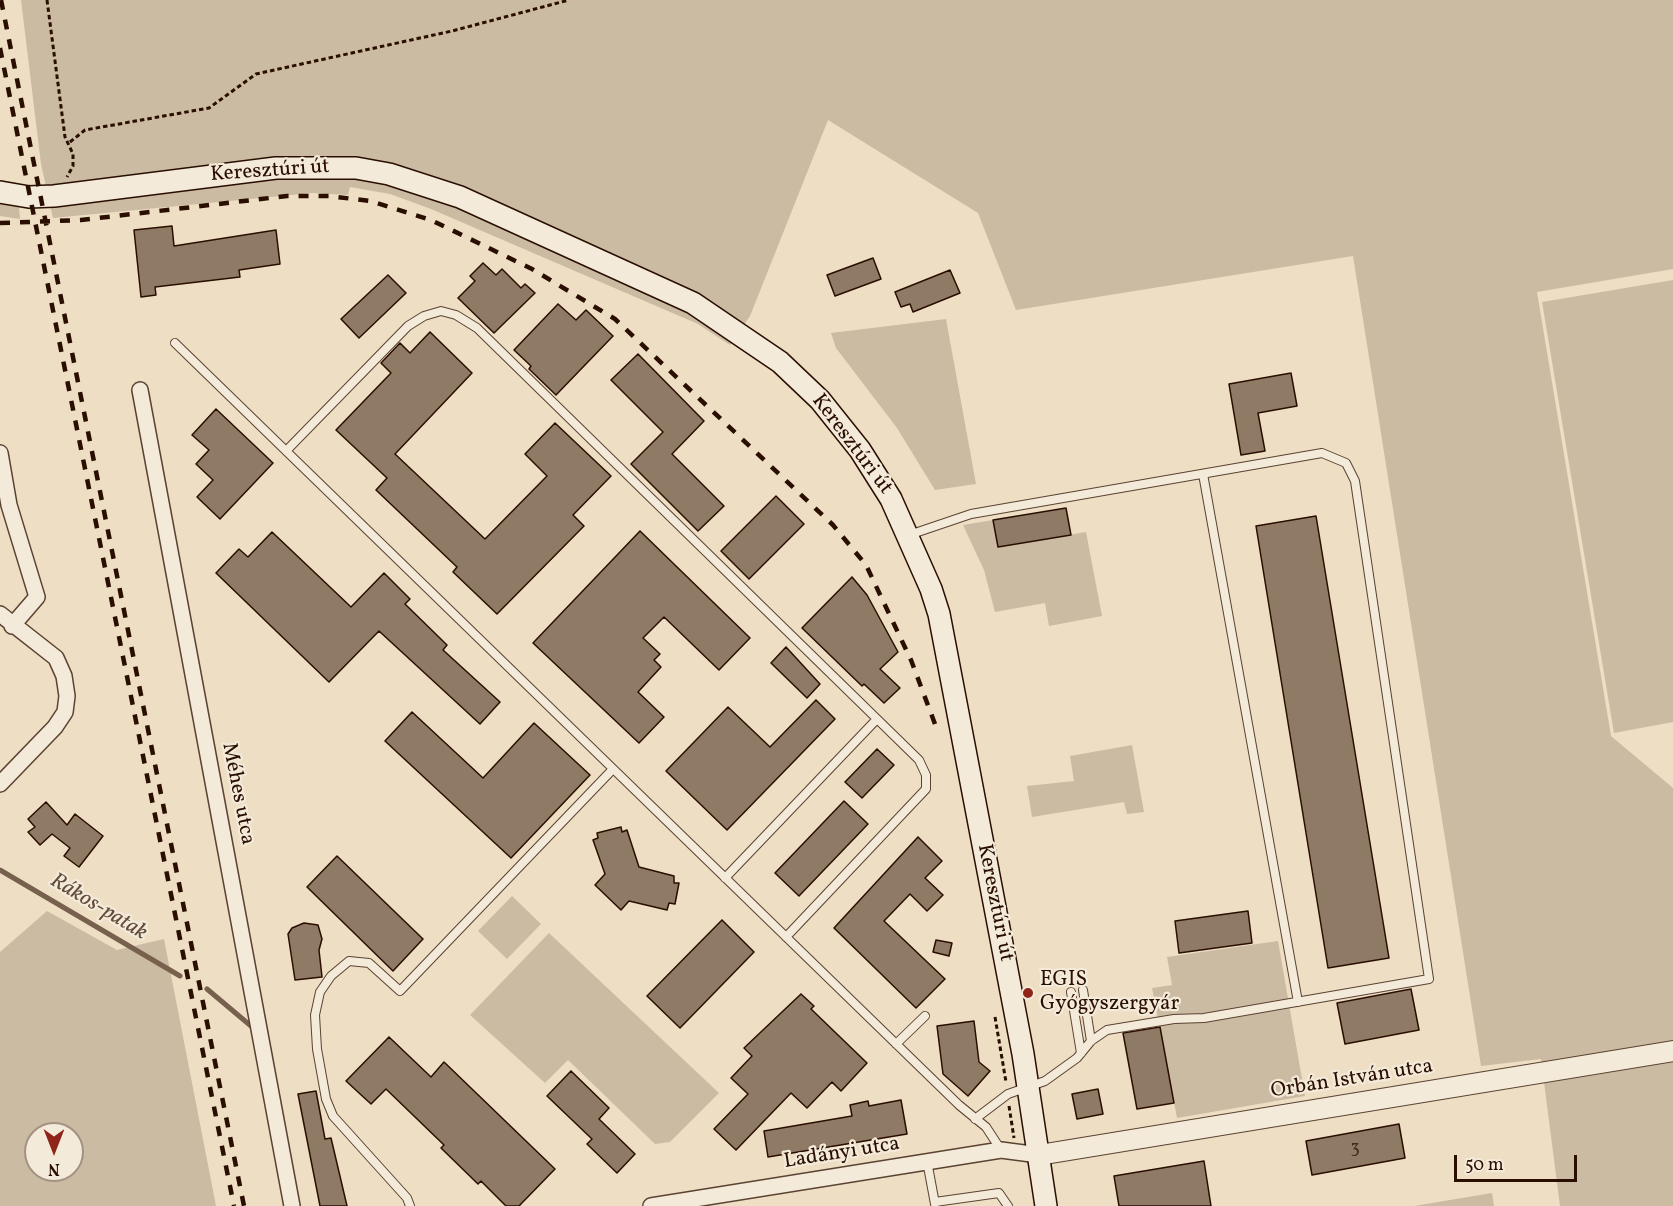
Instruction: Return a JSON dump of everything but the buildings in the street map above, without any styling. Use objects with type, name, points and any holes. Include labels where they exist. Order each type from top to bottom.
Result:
[{"type":"main road","name":"Keresztúri út","points":[[0,192],[54,196],[276,168],[356,168],[389,174],[460,197],[693,303],[780,362],[820,400],[860,450],[891,499],[909,535],[931,590],[945,645],[1028,1085],[1046,1206]]},
{"type":"street","name":"Méhes utca","points":[[140,390],[292,1206]]},
{"type":"street","points":[[0,453],[9,505],[37,597],[12,626]]},
{"type":"street","points":[[0,614],[12,626],[56,658],[64,676],[67,696],[65,712],[55,727],[0,784]]},
{"type":"street","name":"Orbán István utca","points":[[1039,1155],[1673,1051]]},
{"type":"street","name":"Ladányi utca","points":[[651,1206],[927,1161],[1008,1151],[1039,1155]]},
{"type":"lane","points":[[286,451],[408,326],[424,316],[441,311],[456,315],[477,328],[919,760],[926,775],[926,789],[786,938]]},
{"type":"lane","points":[[175,343],[786,938],[986,1127],[1008,1151]]},
{"type":"lane","points":[[909,535],[971,514],[1322,453],[1346,463],[1355,481],[1429,979],[1204,1018],[1174,1018],[1107,1030],[1044,1081],[1008,1094],[975,1119]]},
{"type":"lane","points":[[1203,474],[1298,1002]]},
{"type":"lane","points":[[725,878],[877,719]]},
{"type":"lane","points":[[410,1206],[407,1198],[333,1116],[326,1099],[317,1049],[315,1015],[320,992],[331,976],[349,961],[369,963],[400,991],[613,769]]},
{"type":"lane","points":[[1083,990],[1091,1041]]},
{"type":"lane","points":[[1071,992],[1081,1053]]},
{"type":"lane","points":[[896,1044],[925,1016]]},
{"type":"lane","points":[[927,1161],[935,1204],[999,1193],[1008,1206]]},
{"type":"path","points":[[47,0],[65,137],[70,142],[73,166],[54,196]]},
{"type":"path","points":[[70,142],[85,130],[209,108],[256,74],[452,31],[569,0]]},
{"type":"path","points":[[995,1014],[1008,1094],[1008,1151]]},
{"type":"shaded area","points":[[21,0],[1673,0],[1673,269],[1537,292],[1611,736],[1673,788],[1673,1206],[1560,1206],[1541,1059],[1481,1066],[1353,256],[1016,310],[978,213],[828,120],[750,316],[730,345],[698,324],[431,209],[390,194],[350,187],[348,195],[312,193],[53,218],[41,164]]},
{"type":"shaded area","points":[[0,180],[17,183],[20,219],[0,216]]},
{"type":"shaded area","points":[[1673,280],[1673,722],[1614,733],[1542,302]]},
{"type":"shaded area","points":[[946,319],[976,484],[935,490],[897,428],[836,348],[831,333]]},
{"type":"shaded area","points":[[993,520],[998,547],[1086,532],[1102,616],[1049,626],[1045,603],[995,612],[984,570],[963,525]]},
{"type":"shaded area","points":[[1132,745],[1144,812],[1127,814],[1124,802],[1032,817],[1027,786],[1074,781],[1070,756]]},
{"type":"shaded area","points":[[512,896],[541,924],[507,959],[478,931]]},
{"type":"shaded area","points":[[47,911],[117,950],[164,939],[216,1206],[0,1206],[0,952]]},
{"type":"shaded area","points":[[549,933],[719,1093],[670,1142],[655,1144],[568,1060],[545,1083],[470,1015]]},
{"type":"shaded area","points":[[1278,941],[1305,1096],[1177,1118],[1152,988],[1172,985],[1167,957]]},
{"type":"shaded area","points":[[1492,1193],[1494,1206],[1414,1206]]},
{"type":"waterway","name":"Rákos-patak","points":[[0,870],[180,976]]},
{"type":"waterway","name":"Rákos-patak","points":[[207,989],[251,1026]]},
{"type":"railway","points":[[1,0],[244,1206]]},
{"type":"railway","points":[[0,48],[234,1206]]},
{"type":"railway","points":[[0,223],[81,220],[287,196],[329,196],[370,201],[431,220],[532,269],[615,319],[833,525],[866,565],[911,660],[938,732]]},
{"type":"place","name":"EGIS Gyógyszergyár","points":[[1028,993]]}]
